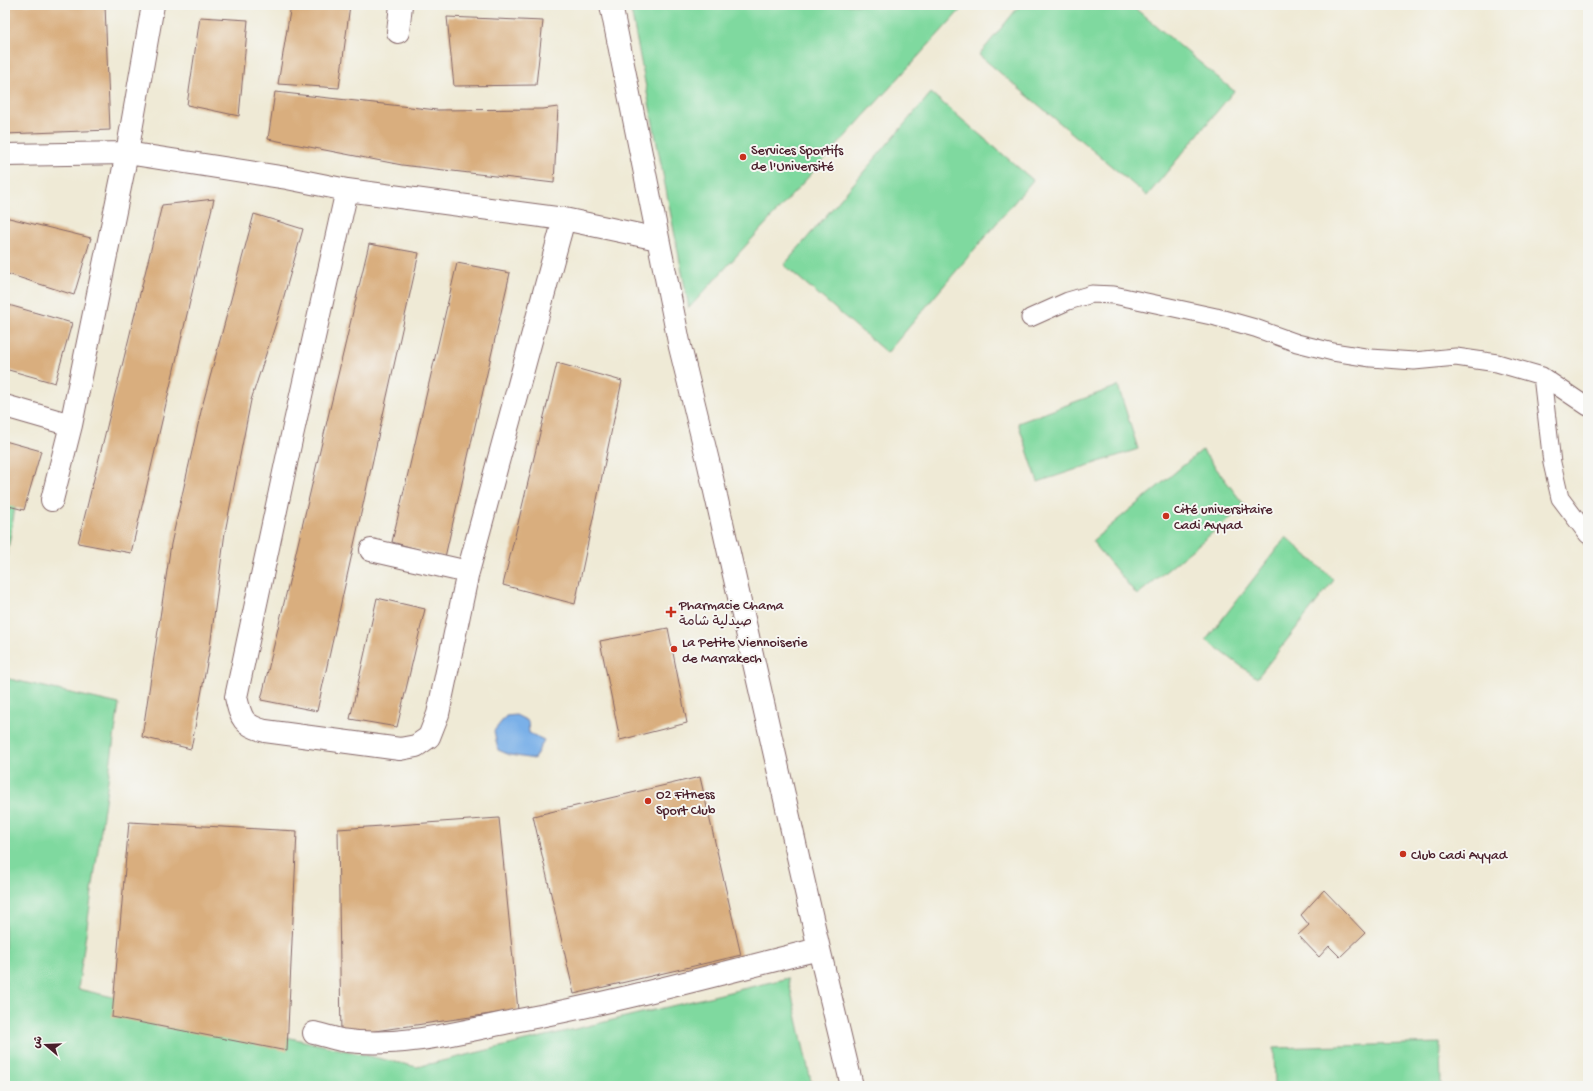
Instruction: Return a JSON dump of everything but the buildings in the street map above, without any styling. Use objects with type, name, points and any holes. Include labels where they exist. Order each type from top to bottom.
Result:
[{"type":"street","points":[[52,500],[71,425],[127,153],[154,5]]},
{"type":"street","points":[[398,32],[401,5]]},
{"type":"street","points":[[611,5],[680,347],[709,465],[852,1086]]},
{"type":"street","points":[[5,155],[127,153],[287,178],[347,190],[564,219],[658,239]]},
{"type":"street","points":[[347,190],[291,440],[236,697],[240,714],[250,727],[265,731],[400,749],[416,746],[429,737],[438,714],[468,572],[564,219]]},
{"type":"street","points":[[5,406],[71,425]]},
{"type":"street","points":[[371,550],[468,572]]},
{"type":"street","points":[[314,1033],[341,1040],[396,1042],[442,1036],[568,1011],[820,949]]},
{"type":"lane","points":[[1030,318],[1068,301],[1092,294],[1114,295],[1216,317],[1255,328],[1297,343],[1333,352],[1371,358],[1414,361],[1456,357],[1498,363],[1542,376],[1588,406]]},
{"type":"lane","points":[[1542,376],[1552,463],[1560,498],[1588,535]]},
{"type":"green space","name":"Services Sportifs de l'Université","points":[[630,5],[965,5],[689,308]]},
{"type":"green space","points":[[1020,5],[1131,5],[1234,91],[1147,196],[979,55]]},
{"type":"green space","points":[[931,93],[1033,180],[887,353],[784,265]]},
{"type":"green space","points":[[1118,386],[1138,449],[1038,482],[1018,423]]},
{"type":"green space","points":[[1202,450],[1245,506],[1137,595],[1092,541]]},
{"type":"green space","points":[[5,493],[17,496],[5,567]]},
{"type":"green space","points":[[1286,537],[1334,580],[1257,678],[1206,640]]},
{"type":"green space","points":[[5,678],[119,704],[78,989],[417,1067],[788,978],[812,1086],[5,1086]]},
{"type":"green space","points":[[1440,1043],[1441,1086],[1275,1086],[1274,1048]]},
{"type":"water","points":[[516,715],[528,721],[529,733],[544,740],[534,759],[510,755],[498,750],[494,731],[506,716]]},
{"type":"place","name":"Services Sportifs de l'Université","points":[[743,157]]},
{"type":"place","name":"Cité universitaire Cadi Ayyad","points":[[1166,516]]},
{"type":"place","name":"Pharmacie Chama صيدلية شامة","points":[[671,612]]},
{"type":"place","name":"La Petite Viennoiserie de Marrakech","points":[[674,649]]},
{"type":"place","name":"O2 Fitness Sport Club","points":[[648,801]]},
{"type":"place","name":"Club Cadi Ayyad","points":[[1403,854]]}]
